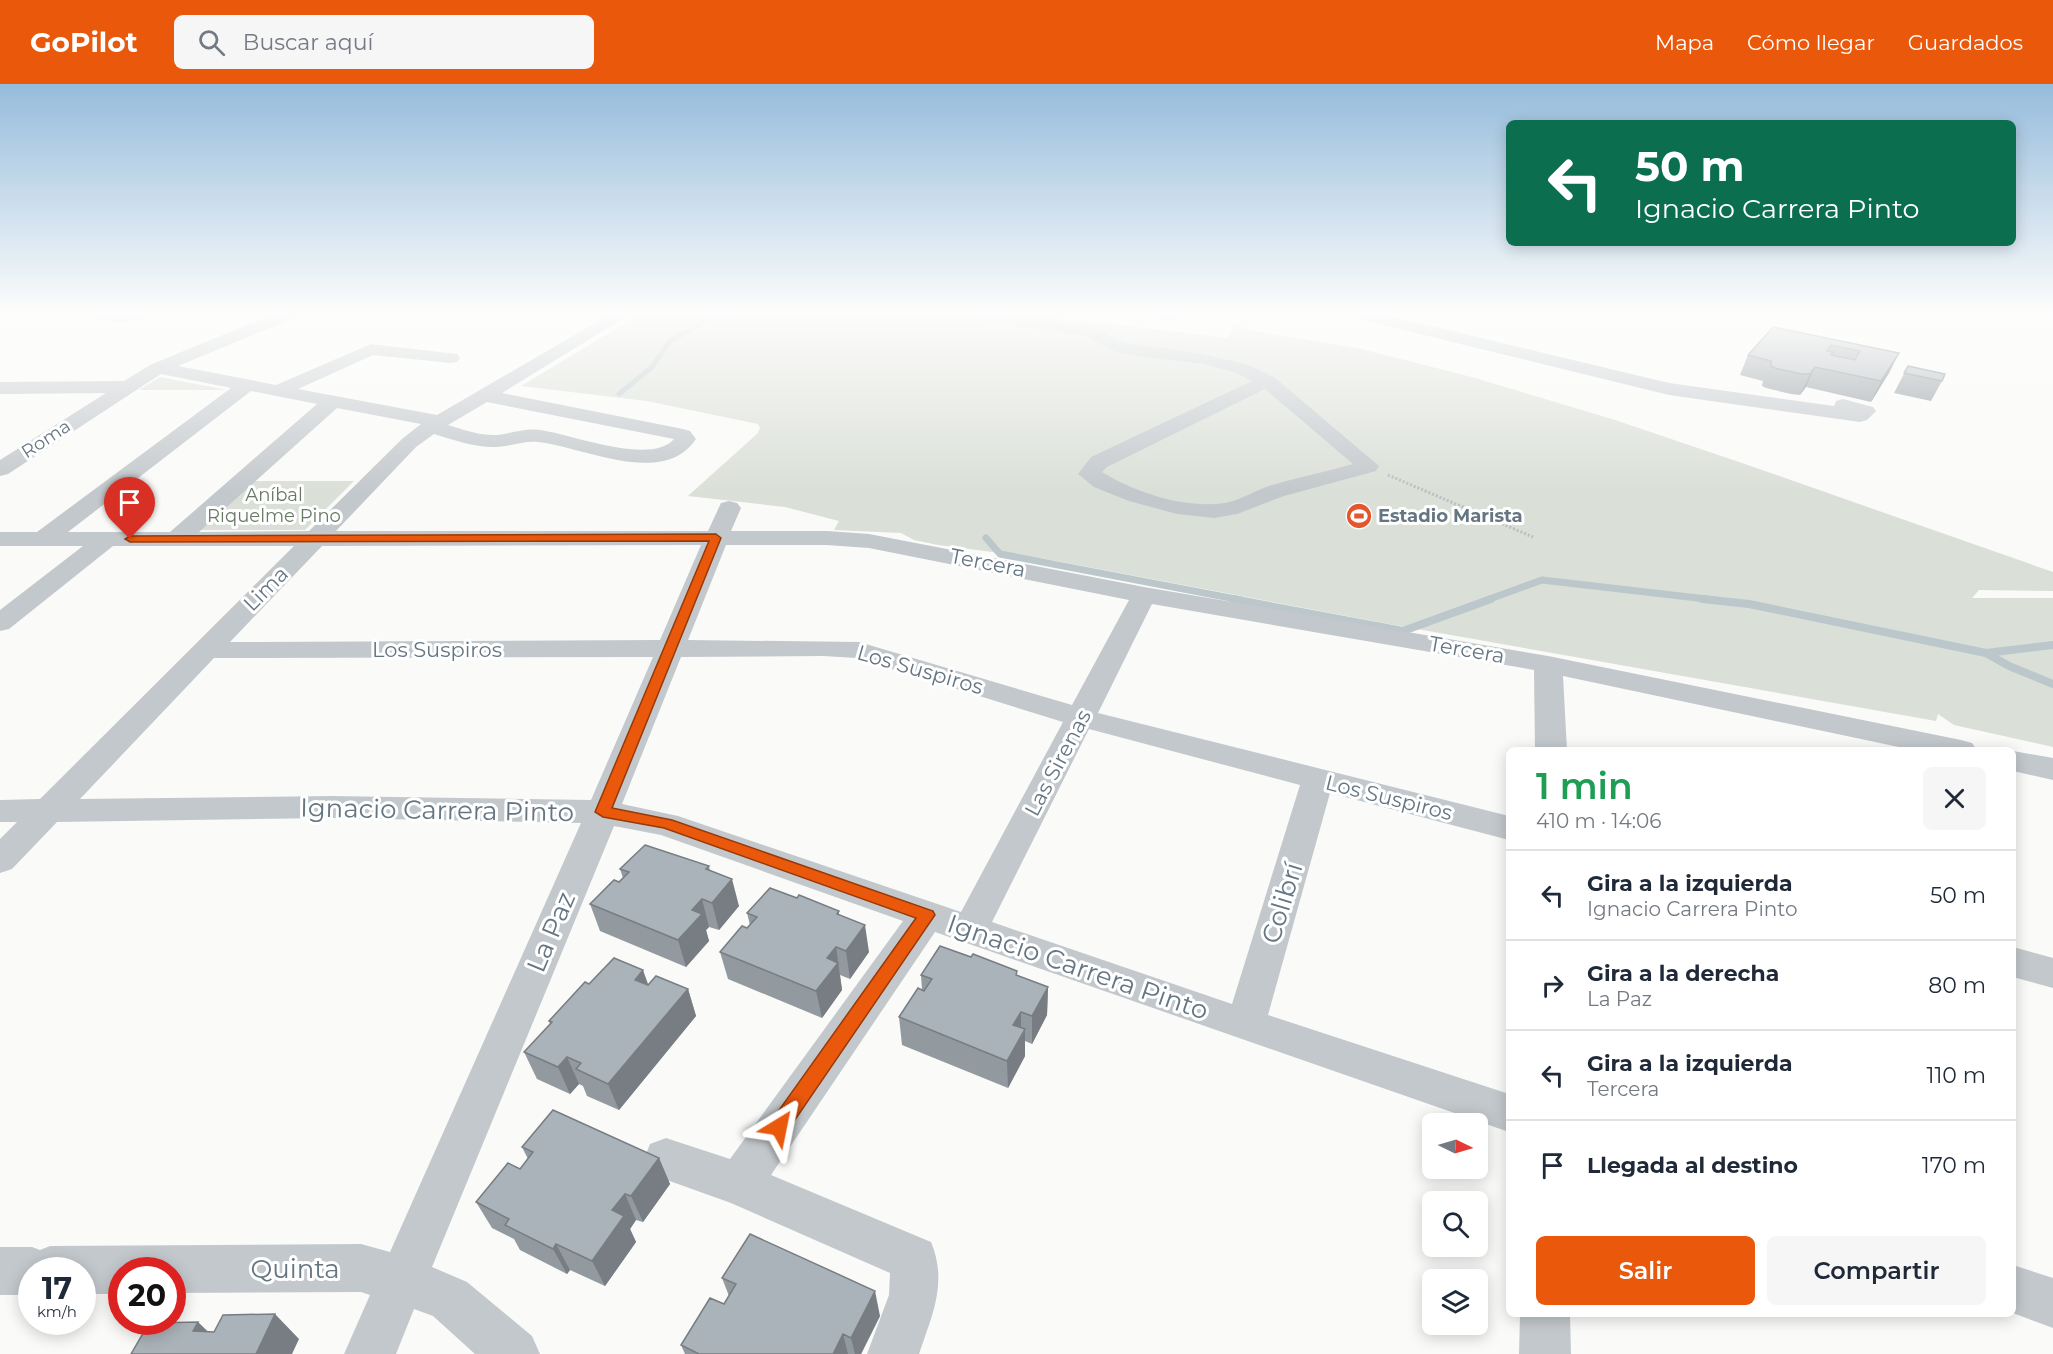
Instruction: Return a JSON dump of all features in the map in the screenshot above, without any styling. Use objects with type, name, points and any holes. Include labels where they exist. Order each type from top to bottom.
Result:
[{"type":"street","name":"Roma","points":[[0,470],[147,374]]},
{"type":"street","points":[[191,374],[333,401],[495,441],[537,435],[641,457],[666,455],[684,444],[686,439],[683,435],[486,396]]},
{"type":"street","points":[[278,391],[315,374]]},
{"type":"street","name":"Lima","points":[[0,860],[409,443],[522,374]]},
{"type":"street","points":[[1253,374],[1267,381],[1368,466]]},
{"type":"street","points":[[1608,374],[1669,389],[1860,416],[1866,411],[1843,405]]},
{"type":"street","points":[[1267,381],[1099,462],[1089,474],[1101,483],[1144,498],[1205,511],[1228,509],[1277,491],[1368,466]]},
{"type":"street","points":[[43,539],[247,385]]},
{"type":"street","points":[[0,387],[126,387]]},
{"type":"street","points":[[176,539],[333,401]]},
{"type":"street","points":[[537,435],[576,413]]},
{"type":"street","name":"La Paz","points":[[370,1354],[603,812],[729,508]]},
{"type":"street","name":"Tercera","points":[[0,539],[827,538],[869,541],[1144,595],[1548,664],[1947,747]]},
{"type":"street","points":[[0,623],[107,539]]},
{"type":"street","name":"Las Sirenas","points":[[970,930],[1144,595]]},
{"type":"street","name":"Los Suspiros","points":[[206,650],[823,648],[859,650],[1082,718],[1506,827]]},
{"type":"street","points":[[1548,664],[1551,747]]},
{"type":"street","points":[[2016,762],[2053,769]]},
{"type":"street","name":"Colibrí","points":[[1245,1025],[1318,780]]},
{"type":"street","name":"Ignacio Carrera Pinto","points":[[0,811],[331,807],[603,812],[666,824],[1245,1025],[1506,1112]]},
{"type":"street","points":[[739,1185],[927,915]]},
{"type":"street","points":[[2016,963],[2053,973]]},
{"type":"street","points":[[666,1158],[739,1185],[914,1259],[914,1295],[893,1354]]},
{"type":"street","name":"Quinta","points":[[96,1270],[361,1268],[402,1279],[450,1299],[513,1354]]},
{"type":"street","points":[[0,1271],[18,1271]]},
{"type":"street","points":[[2016,1290],[2053,1303]]},
{"type":"street","points":[[1545,1317],[1545,1354]]},
{"type":"path","points":[[1368,466],[1533,537]]},
{"type":"green space","name":"Estadio Marista","points":[[541,374],[1460,374],[1612,419],[2053,572],[2053,591],[1979,590],[1972,598],[2053,598],[2053,747],[1954,725],[1938,714],[1936,721],[1389,624],[1046,559],[938,545],[914,540],[901,533],[834,530],[839,521],[785,507],[688,496],[758,433],[760,428],[758,424],[647,401],[521,386]]},
{"type":"green space","points":[[160,377],[227,390],[139,390]]},
{"type":"green space","name":"Aníbal Riquelme Pino","points":[[250,481],[354,481],[305,530],[194,530]]},
{"type":"building","points":[[1849,374],[1885,374],[1881,381]]},
{"type":"building","points":[[1910,374],[1945,374],[1942,381]]},
{"type":"building","points":[[645,845],[709,866],[706,869],[732,879],[712,903],[702,899],[692,910],[702,914],[678,940],[590,904],[614,880],[619,882],[629,872],[620,869]]},
{"type":"building","points":[[770,888],[797,898],[799,895],[839,911],[837,914],[865,925],[846,951],[836,947],[827,958],[838,963],[816,991],[720,952],[742,926],[747,928],[757,917],[747,913]]},
{"type":"building","points":[[940,946],[971,957],[973,954],[1017,971],[1016,975],[1048,987],[1032,1016],[1021,1012],[1013,1025],[1025,1029],[1007,1061],[899,1017],[918,988],[924,991],[932,979],[921,975]]},
{"type":"building","points":[[614,958],[643,970],[635,980],[648,985],[656,976],[688,989],[608,1084],[576,1069],[581,1063],[567,1057],[558,1067],[524,1052],[585,982],[589,984]]},
{"type":"building","points":[[553,1110],[659,1158],[631,1196],[625,1194],[612,1210],[624,1216],[592,1261],[556,1244],[553,1249],[505,1225],[509,1219],[476,1202],[508,1163],[520,1169],[533,1152],[522,1147]]},
{"type":"building","points":[[750,1234],[875,1291],[851,1338],[843,1334],[833,1354],[699,1354],[681,1345],[710,1298],[724,1304],[736,1284],[722,1278]]},
{"type":"building","points":[[275,1314],[256,1354],[131,1354],[142,1335],[186,1335],[186,1322],[198,1322],[193,1331],[214,1332],[223,1315]]},
{"type":"waterway","points":[[619,394],[643,374]]},
{"type":"waterway","points":[[986,538],[1000,554],[1241,600]]},
{"type":"waterway","points":[[1487,600],[1542,580],[1715,600]]},
{"type":"waterway","points":[[1233,599],[1403,631],[1491,599]]},
{"type":"waterway","points":[[1702,599],[1749,604],[1986,653]]},
{"type":"waterway","points":[[1986,653],[2053,645]]},
{"type":"waterway","points":[[1986,653],[2009,666],[2053,684]]},
{"type":"place","name":"Estadio Marista","points":[[1359,516]]},
{"type":"route","points":[[130,539],[716,538],[603,812],[666,824],[927,915],[779,1127]]}]
